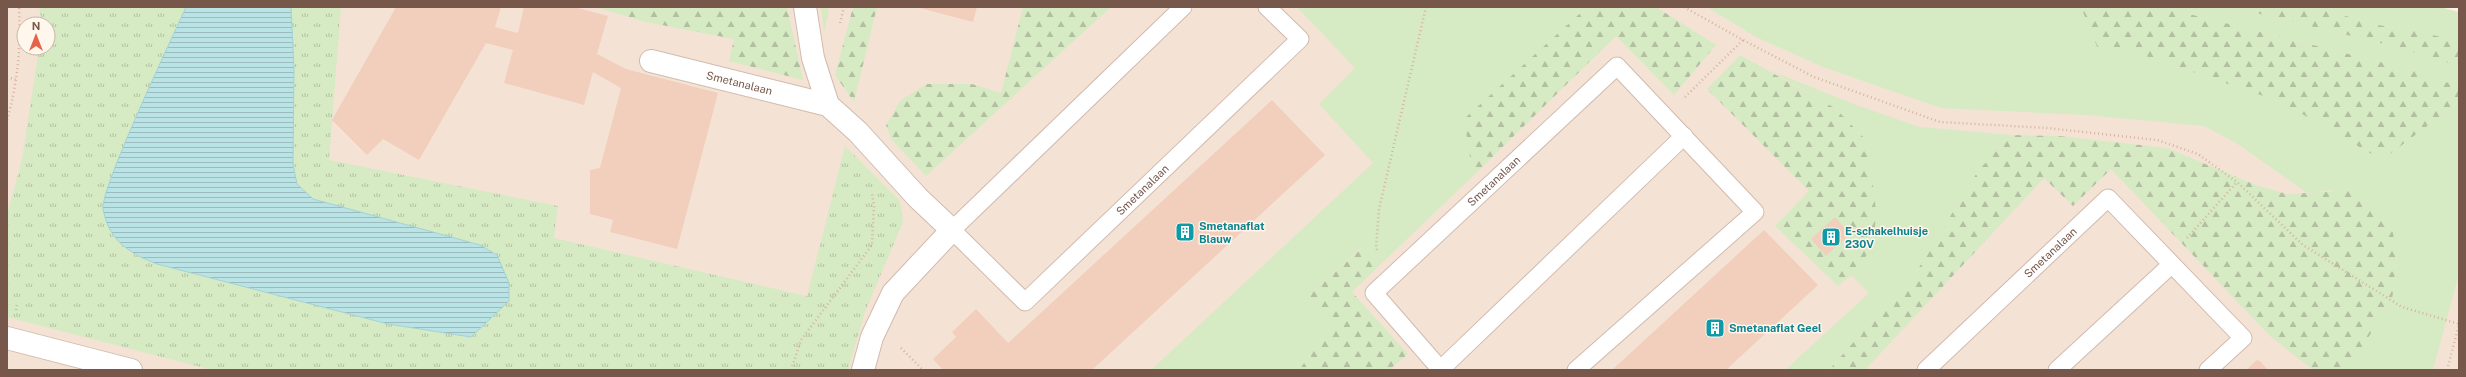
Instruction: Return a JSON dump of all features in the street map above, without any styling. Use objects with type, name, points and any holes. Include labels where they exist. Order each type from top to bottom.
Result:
[{"type":"street","points":[[805,7],[813,58],[828,105]]},
{"type":"street","name":"Smetanalaan","points":[[651,61],[828,105],[858,132],[918,198],[952,230]]},
{"type":"street","points":[[863,370],[872,337],[893,293],[952,230]]},
{"type":"street","points":[[7,338],[131,370]]},
{"type":"lane","points":[[952,230],[1183,7]]},
{"type":"lane","name":"Smetanalaan","points":[[952,230],[1025,302],[1300,39],[1267,7]]},
{"type":"lane","name":"Smetanalaan","points":[[1576,370],[1755,212],[1684,136],[1665,116],[1616,66],[1374,293],[1440,370],[1684,136]]},
{"type":"lane","name":"Smetanalaan","points":[[1926,370],[2108,198],[2243,338],[2208,370]]},
{"type":"lane","points":[[2057,370],[2171,265]]},
{"type":"path","points":[[7,120],[17,80],[20,36],[19,7]]},
{"type":"path","points":[[1394,275],[1376,248],[1378,209],[1426,7]]},
{"type":"path","points":[[1684,7],[1814,77],[1940,122],[2047,128],[2157,140],[2198,154],[2238,182],[2303,245],[2402,307],[2459,325],[2447,370]]},
{"type":"path","points":[[1665,116],[1743,40]]},
{"type":"path","points":[[7,77],[17,80]]},
{"type":"path","points":[[2171,265],[2190,233],[2238,182]]},
{"type":"path","points":[[791,370],[801,340],[872,245],[874,205],[871,190]]},
{"type":"shaded area","points":[[7,7],[2415,7],[2459,18],[2459,370],[7,370]]},
{"type":"green space","points":[[39,7],[186,7],[113,173],[113,236],[131,253],[157,264],[388,324],[471,337],[480,245],[313,199],[297,184],[293,164],[294,69],[291,7],[341,7],[329,160],[558,206],[554,238],[807,296],[845,146],[900,201],[903,222],[865,312],[848,370],[212,370],[7,317],[7,215],[22,159],[38,56],[56,56],[56,16],[41,16]]},
{"type":"green space","points":[[595,7],[787,7],[803,80],[729,61],[734,39],[646,22]]},
{"type":"green space","points":[[821,7],[829,7],[824,33]]},
{"type":"green space","points":[[853,7],[877,7],[854,102],[835,75]]},
{"type":"green space","points":[[1023,7],[1111,7],[926,176],[891,139],[886,125],[901,100],[927,84],[972,84],[1001,93]]},
{"type":"green space","points":[[1297,7],[1587,7],[1465,119],[1473,176],[1382,263],[1361,248],[1305,299],[1333,323],[1299,370],[1151,370],[1373,163],[1319,104],[1355,68]]},
{"type":"green space","points":[[1587,7],[1656,7],[1716,45],[1674,95],[1616,36],[1473,176],[1464,119]]},
{"type":"green space","points":[[1707,7],[2081,7],[2098,49],[2134,52],[2281,102],[2382,160],[2459,102],[2459,273],[2433,370],[2347,370],[2392,301],[2397,253],[2332,190],[2307,193],[2236,143],[2204,126],[2086,115],[1941,108],[1823,67],[1756,37]]},
{"type":"green space","points":[[2081,7],[2161,7],[2420,72],[2459,87],[2459,102],[2382,160],[2281,102],[2134,52],[2098,49]]},
{"type":"green space","points":[[2161,7],[2231,7],[2397,47],[2459,66],[2459,87],[2420,72]]},
{"type":"green space","points":[[2231,7],[2314,7],[2378,25],[2426,33],[2459,42],[2459,66],[2397,47]]},
{"type":"green space","points":[[2314,7],[2440,7],[2459,12],[2459,42],[2426,33],[2378,25]]},
{"type":"green space","points":[[1740,55],[1835,108],[1868,142],[1876,211],[1874,241],[1859,269],[1838,286],[1775,226],[1809,191],[1707,89]]},
{"type":"green space","points":[[1769,70],[1856,105],[1920,127],[2011,135],[1978,171],[1918,269],[1829,370],[1785,370],[1869,293],[1851,275],[1859,269],[1835,108]]},
{"type":"green space","points":[[2011,135],[2059,136],[2167,148],[2256,185],[2287,194],[2356,190],[2390,219],[2397,253],[2392,301],[2347,370],[2313,370],[2270,336],[2111,169],[2073,206],[2044,178],[1865,370],[1829,370],[1918,269],[1978,171]]},
{"type":"green space","points":[[1362,248],[1382,263],[1352,292],[1408,354],[1389,370],[1299,370],[1333,323],[1305,299]]},
{"type":"water","points":[[186,7],[291,7],[294,69],[293,164],[297,184],[313,199],[480,245],[497,255],[509,283],[509,301],[471,337],[388,324],[157,264],[129,250],[115,238],[110,230],[103,209],[105,196],[113,173],[153,78]]},
{"type":"building","points":[[396,7],[501,7],[495,27],[518,33],[524,7],[574,7],[608,16],[597,54],[626,69],[718,93],[677,249],[610,232],[613,220],[590,214],[590,170],[600,168],[621,88],[593,72],[584,105],[504,83],[513,50],[486,43],[419,160],[383,139],[367,155],[332,120]]},
{"type":"building","points":[[916,7],[977,7],[973,22]]},
{"type":"building","name":"Smetanaflat Blauw","points":[[1272,100],[1325,155],[1092,370],[943,370],[933,359],[956,337],[952,332],[976,309],[1008,343]]},
{"type":"building","name":"E-schakelhuisje 230V","points":[[1835,217],[1850,234],[1826,256],[1811,239]]},
{"type":"building","name":"Smetanaflat Geel","points":[[1764,230],[1818,285],[1726,370],[1612,370]]},
{"type":"building","points":[[2257,360],[2261,362],[2268,370],[2246,370]]},
{"type":"place","name":"Smetanaflat Blauw","points":[[1185,232]]},
{"type":"place","name":"E-schakelhuisje 230V","points":[[1831,237]]},
{"type":"place","name":"Smetanaflat Geel","points":[[1715,328]]}]
